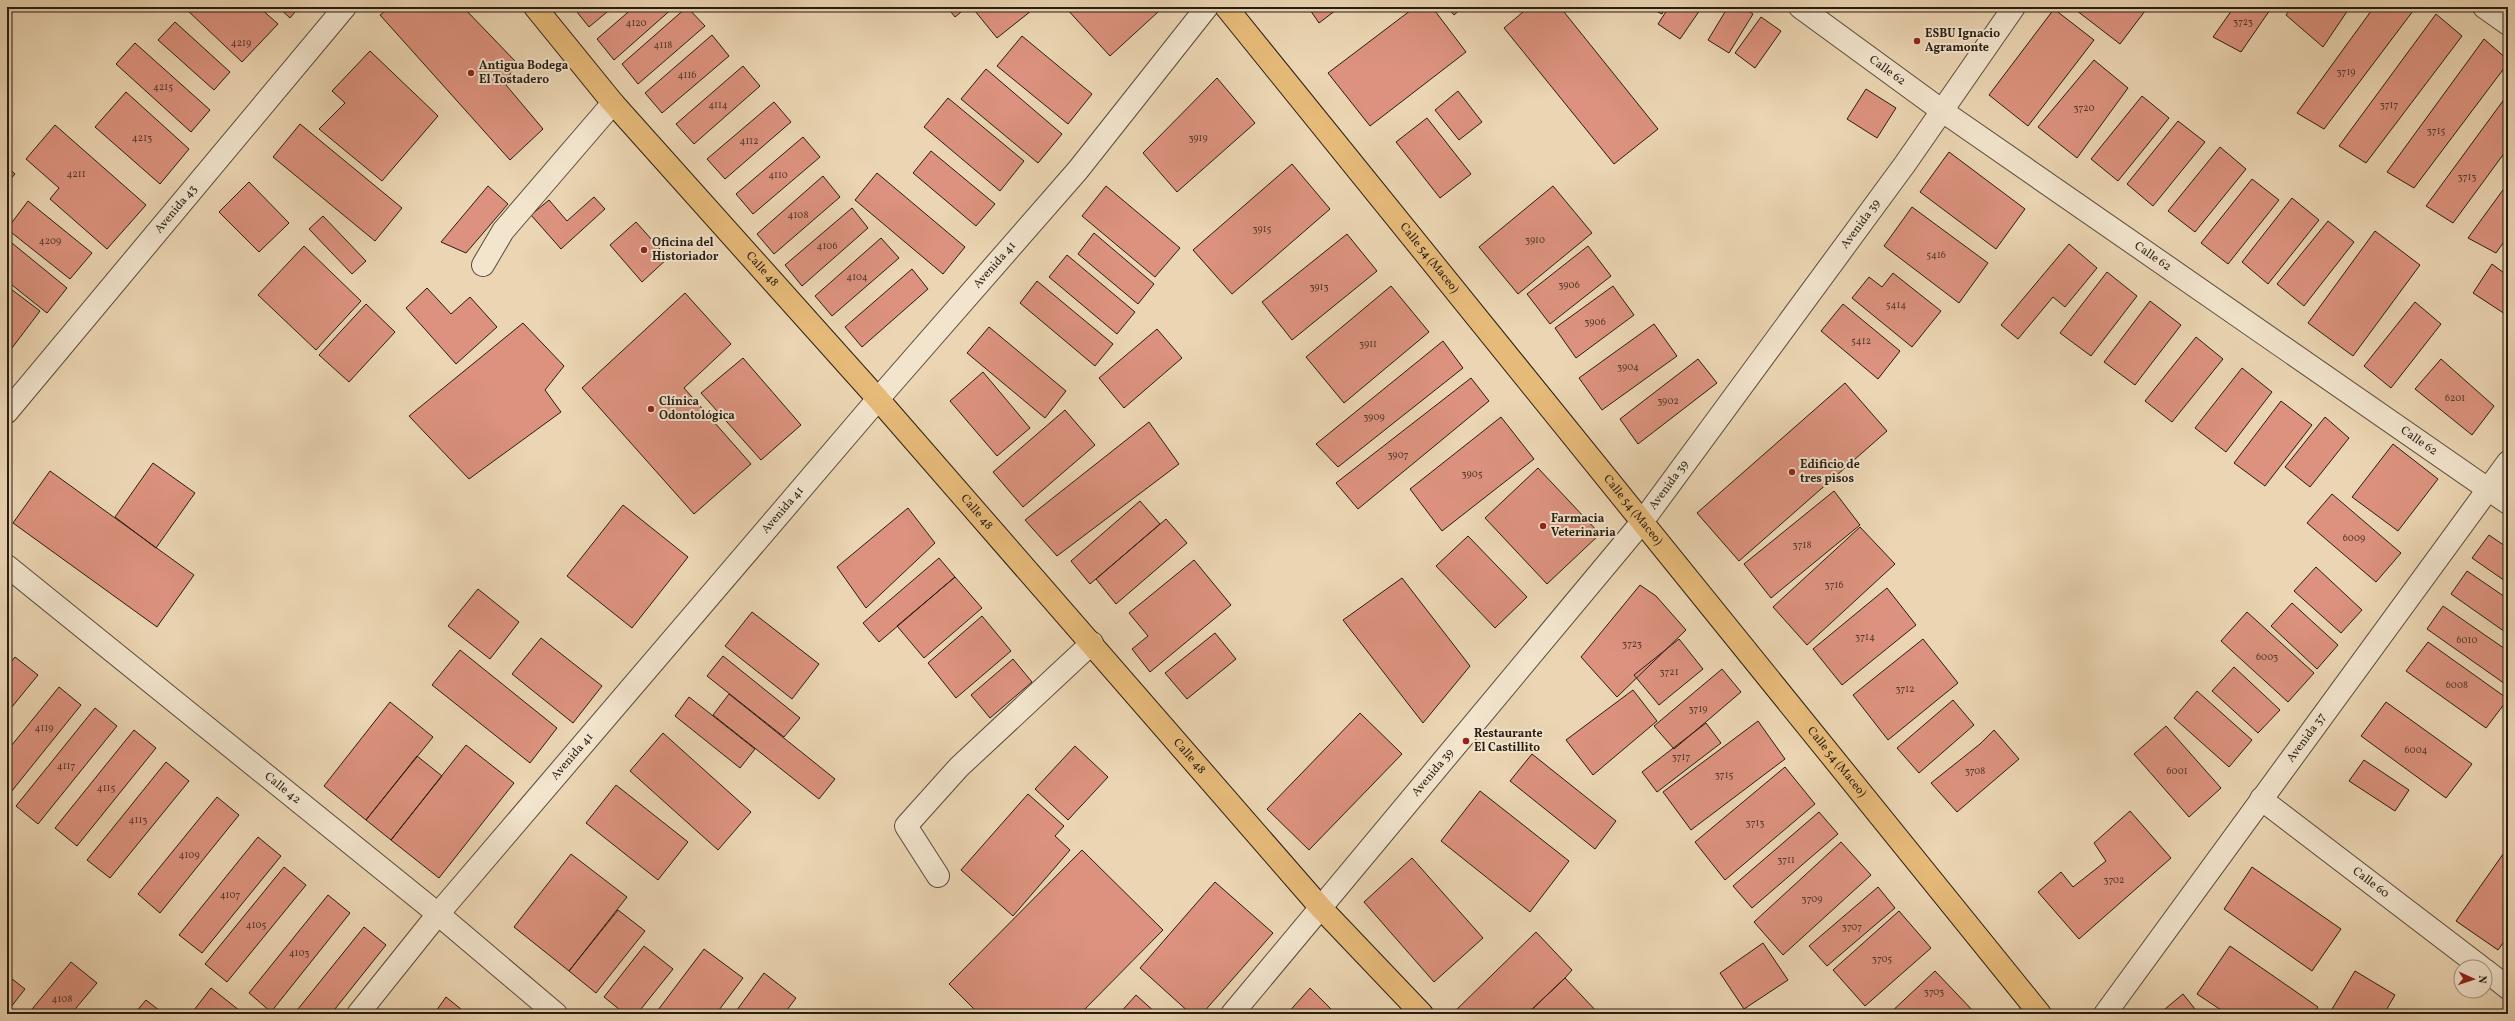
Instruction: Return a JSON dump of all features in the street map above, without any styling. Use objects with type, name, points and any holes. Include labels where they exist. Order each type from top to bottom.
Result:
[{"type":"main road","name":"Calle 48","points":[[535,7],[613,103],[878,399],[1092,643],[1321,908],[1422,1014]]},
{"type":"main road","name":"Calle 54 (Maceo)","points":[[1226,7],[2040,1014]]},
{"type":"street","name":"Avenida 43","points":[[7,412],[345,7]]},
{"type":"street","name":"Avenida 41","points":[[358,1014],[438,914],[878,399],[1078,170],[1207,7]]},
{"type":"street","name":"Calle 62","points":[[1800,7],[1941,110],[2508,503]]},
{"type":"street","name":"Avenida 39","points":[[1232,1014],[1642,522],[1905,164],[1941,110],[2014,7]]},
{"type":"street","points":[[2484,7],[2508,24]]},
{"type":"street","points":[[483,265],[503,231],[613,103]]},
{"type":"street","name":"Avenida 37","points":[[2105,1014],[2261,798],[2508,462]]},
{"type":"street","name":"Calle 42","points":[[7,566],[438,914],[556,1014]]},
{"type":"street","points":[[938,876],[906,826],[959,767],[1092,643]]},
{"type":"street","name":"Calle 60","points":[[2261,798],[2471,959]]},
{"type":"street","points":[[2493,976],[2508,988]]},
{"type":"building","points":[[188,7],[259,7],[278,24],[242,62],[186,9]]},
{"type":"building","points":[[278,7],[299,7],[290,18]]},
{"type":"building","name":"Antigua Bodega El Tostadero","points":[[390,7],[463,7],[515,61],[506,85],[543,129],[510,160],[380,15]]},
{"type":"building","points":[[573,7],[613,7],[589,27]]},
{"type":"building","points":[[634,7],[674,7],[614,60],[597,39]]},
{"type":"building","points":[[687,7],[705,26],[638,84],[622,64]]},
{"type":"building","points":[[947,7],[967,7],[955,17]]},
{"type":"building","points":[[980,7],[1036,7],[997,38],[975,11]]},
{"type":"building","points":[[1065,7],[1154,7],[1158,12],[1110,56]]},
{"type":"building","points":[[1308,7],[1340,7],[1319,23]]},
{"type":"building","points":[[1415,7],[1432,7],[1466,52],[1370,126],[1328,73]]},
{"type":"building","points":[[1447,7],[1463,7],[1454,15]]},
{"type":"building","points":[[1529,7],[1560,7],[1658,129],[1614,164],[1504,28]]},
{"type":"building","points":[[1648,7],[1665,7],[1662,14]]},
{"type":"building","points":[[1669,7],[1702,7],[1680,39],[1658,24]]},
{"type":"building","points":[[1728,7],[1742,7],[1753,14],[1729,53],[1708,40]]},
{"type":"building","points":[[2072,7],[2148,7],[2120,44]]},
{"type":"building","points":[[2234,7],[2272,7],[2241,52],[2213,37]]},
{"type":"building","points":[[2292,7],[2350,7],[2323,47],[2286,15]]},
{"type":"building","points":[[2374,7],[2416,7],[2324,129],[2297,113]]},
{"type":"building","points":[[2054,9],[2094,40],[2028,126],[1989,95]]},
{"type":"building","points":[[2436,14],[2462,36],[2366,163],[2339,146]]},
{"type":"building","points":[[1761,17],[1781,31],[1755,68],[1735,53]]},
{"type":"building","points":[[175,22],[230,72],[214,90],[158,40]]},
{"type":"building","points":[[712,35],[729,56],[662,113],[645,93]]},
{"type":"building","points":[[1022,36],[1092,94],[1068,124],[997,66]]},
{"type":"building","points":[[2484,39],[2508,60],[2508,63],[2414,188],[2387,172]]},
{"type":"building","points":[[135,43],[210,110],[191,132],[116,64]]},
{"type":"building","points":[[370,51],[438,116],[382,181],[319,129],[345,103],[332,91]]},
{"type":"building","points":[[2094,60],[2128,88],[2077,158],[2038,127]]},
{"type":"building","points":[[743,66],[760,86],[694,144],[676,124]]},
{"type":"building","points":[[986,69],[1062,134],[1038,163],[961,99]]},
{"type":"building","points":[[1217,78],[1255,123],[1177,192],[1143,153]]},
{"type":"building","points":[[1866,89],[1896,108],[1877,138],[1847,119]]},
{"type":"building","points":[[1458,91],[1482,122],[1459,140],[1435,110]]},
{"type":"building","points":[[126,92],[189,149],[160,184],[95,127]]},
{"type":"building","points":[[2508,94],[2508,148],[2453,223],[2426,206]]},
{"type":"building","points":[[2142,96],[2169,118],[2118,181],[2091,159]]},
{"type":"building","points":[[948,98],[1024,161],[1000,191],[924,127]]},
{"type":"building","points":[[774,102],[791,122],[725,179],[707,159]]},
{"type":"building","points":[[1427,118],[1471,174],[1440,198],[1396,142]]},
{"type":"building","points":[[2178,121],[2205,142],[2153,206],[2127,184]]},
{"type":"building","points":[[300,124],[402,208],[375,241],[273,157]]},
{"type":"building","points":[[55,125],[146,205],[107,249],[50,199],[59,188],[26,159]]},
{"type":"building","points":[[803,137],[820,157],[753,214],[736,194]]},
{"type":"building","points":[[2220,147],[2246,169],[2195,232],[2168,211]]},
{"type":"building","points":[[931,151],[995,204],[976,226],[913,173]]},
{"type":"building","points":[[1949,152],[2025,209],[1996,249],[1920,192]]},
{"type":"building","points":[[1292,164],[1330,209],[1232,294],[1193,250]]},
{"type":"building","points":[[7,166],[15,174],[7,183]]},
{"type":"building","points":[[877,173],[965,247],[943,274],[855,200]]},
{"type":"building","points":[[823,176],[840,197],[774,254],[757,234]]},
{"type":"building","points":[[2252,179],[2279,200],[2228,264],[2201,243]]},
{"type":"building","points":[[249,182],[289,223],[259,252],[219,212]]},
{"type":"building","points":[[2508,183],[2508,236],[2496,253],[2468,238]]},
{"type":"building","points":[[488,186],[508,204],[466,253],[441,242]]},
{"type":"building","points":[[1106,186],[1180,248],[1155,277],[1082,216]]},
{"type":"building","points":[[1553,186],[1592,233],[1518,294],[1479,247]]},
{"type":"building","points":[[594,197],[605,209],[561,249],[531,215],[549,200],[567,221]]},
{"type":"building","points":[[2292,198],[2319,220],[2268,284],[2242,262]]},
{"type":"building","points":[[28,201],[92,253],[70,279],[7,229]]},
{"type":"building","points":[[1912,207],[1988,263],[1959,303],[1884,246]]},
{"type":"building","points":[[852,208],[868,228],[802,286],[785,265]]},
{"type":"building","points":[[323,216],[366,261],[352,274],[309,229]]},
{"type":"building","points":[[2328,221],[2354,242],[2304,306],[2277,284]]},
{"type":"building","points":[[636,222],[668,258],[642,282],[610,245]]},
{"type":"building","points":[[2375,231],[2420,265],[2353,356],[2308,323]]},
{"type":"building","points":[[1094,233],[1154,284],[1138,304],[1078,254]]},
{"type":"building","points":[[1347,234],[1377,271],[1292,340],[1262,302]]},
{"type":"building","points":[[881,238],[899,258],[832,316],[815,296]]},
{"type":"building","points":[[7,239],[67,288],[47,313],[7,281]]},
{"type":"building","points":[[2069,244],[2097,268],[2065,307],[2053,297],[2018,339],[2001,325]]},
{"type":"building","points":[[304,246],[361,301],[316,350],[258,295]]},
{"type":"building","points":[[1588,246],[1611,276],[1550,324],[1527,294]]},
{"type":"building","points":[[1067,255],[1135,312],[1117,334],[1049,277]]},
{"type":"building","points":[[2492,264],[2508,276],[2508,316],[2473,293]]},
{"type":"building","points":[[912,269],[928,289],[862,347],[845,327]]},
{"type":"building","points":[[2107,272],[2137,296],[2091,356],[2060,333]]},
{"type":"building","points":[[1893,273],[1941,311],[1912,347],[1852,298],[1869,277],[1882,287]]},
{"type":"building","points":[[1037,281],[1113,344],[1095,366],[1020,303]]},
{"type":"building","points":[[7,286],[40,311],[12,348],[7,344]]},
{"type":"building","points":[[1391,286],[1429,332],[1344,403],[1306,357]]},
{"type":"building","points":[[1613,286],[1634,315],[1576,358],[1555,328]]},
{"type":"building","points":[[427,288],[451,314],[470,297],[497,327],[456,364],[406,308]]},
{"type":"building","name":"Clínica Odontológica","points":[[685,293],[731,344],[684,388],[751,464],[694,514],[582,388]]},
{"type":"building","points":[[2150,301],[2181,325],[2135,385],[2104,362]]},
{"type":"building","points":[[2415,302],[2441,324],[2391,388],[2364,366]]},
{"type":"building","points":[[366,304],[395,332],[349,382],[319,355]]},
{"type":"building","points":[[1843,304],[1900,351],[1878,379],[1821,331]]},
{"type":"building","points":[[523,323],[564,366],[545,390],[561,412],[469,479],[409,416]]},
{"type":"building","points":[[1654,324],[1677,356],[1602,410],[1579,378]]},
{"type":"building","points":[[989,327],[1066,391],[1045,418],[967,353]]},
{"type":"building","points":[[1157,329],[1182,358],[1124,408],[1099,378]]},
{"type":"building","points":[[2196,337],[2223,359],[2172,422],[2145,401]]},
{"type":"building","points":[[1443,341],[1463,368],[1338,467],[1316,444]]},
{"type":"building","points":[[743,358],[801,425],[761,460],[701,393]]},
{"type":"building","points":[[1698,359],[1717,383],[1638,444],[1620,419]]},
{"type":"building","points":[[2441,359],[2494,406],[2472,435],[2415,389]]},
{"type":"building","points":[[2242,368],[2272,392],[2226,452],[2195,428]]},
{"type":"building","points":[[983,372],[1030,428],[997,456],[950,401]]},
{"type":"building","points":[[1471,378],[1489,401],[1358,509],[1336,483]]},
{"type":"building","name":"Edificio de tres pisos","points":[[1845,383],[1887,431],[1739,561],[1697,513]]},
{"type":"building","points":[[2281,401],[2312,425],[2265,486],[2234,463]]},
{"type":"building","points":[[1065,410],[1095,445],[1023,507],[993,472]]},
{"type":"building","points":[[1501,417],[1534,459],[1442,531],[1410,489]]},
{"type":"building","points":[[2325,417],[2349,438],[2310,487],[2285,467]]},
{"type":"building","points":[[1149,422],[1179,464],[1057,556],[1025,520]]},
{"type":"building","points":[[2393,444],[2438,479],[2398,531],[2352,497]]},
{"type":"building","points":[[153,463],[195,493],[156,548],[115,517]]},
{"type":"building","name":"Farmacia Veterinaria","points":[[1538,468],[1600,534],[1547,584],[1485,518]]},
{"type":"building","points":[[50,471],[194,575],[157,627],[13,523]]},
{"type":"building","points":[[1834,491],[1860,525],[1771,598],[1744,564]]},
{"type":"building","points":[[2332,494],[2401,553],[2376,582],[2307,523]]},
{"type":"building","points":[[1140,501],[1160,524],[1090,584],[1071,561]]},
{"type":"building","points":[[623,505],[688,557],[632,628],[567,576]]},
{"type":"building","points":[[908,508],[935,543],[866,608],[837,567]]},
{"type":"building","points":[[1166,519],[1187,543],[1116,604],[1096,579]]},
{"type":"building","points":[[1860,527],[1895,564],[1807,645],[1773,607]]},
{"type":"building","points":[[2489,535],[2508,548],[2508,583],[2472,558]]},
{"type":"building","points":[[1468,536],[1527,597],[1495,628],[1436,566]]},
{"type":"building","points":[[939,558],[955,577],[879,642],[863,623]]},
{"type":"building","points":[[1194,560],[1231,605],[1150,672],[1132,649],[1148,636],[1129,613]]},
{"type":"building","points":[[2316,567],[2362,610],[2341,633],[2294,591]]},
{"type":"building","points":[[2467,571],[2508,599],[2508,634],[2451,594]]},
{"type":"building","points":[[955,577],[982,608],[924,658],[897,626]]},
{"type":"building","points":[[1402,578],[1470,666],[1423,723],[1343,620]]},
{"type":"building","points":[[1640,585],[1656,596],[1686,630],[1617,697],[1581,657]]},
{"type":"building","points":[[1887,588],[1916,625],[1842,685],[1813,649]]},
{"type":"building","points":[[478,589],[519,622],[490,659],[448,626]]},
{"type":"building","points":[[2292,603],[2338,645],[2317,669],[2271,626]]},
{"type":"building","points":[[2443,606],[2508,651],[2508,686],[2427,629]]},
{"type":"building","points":[[752,612],[819,664],[792,699],[725,646]]},
{"type":"building","points":[[2247,612],[2314,673],[2288,702],[2221,641]]},
{"type":"building","points":[[982,616],[1011,651],[956,698],[928,663]]},
{"type":"building","points":[[1215,633],[1236,659],[1187,699],[1165,673]]},
{"type":"building","points":[[541,638],[602,686],[573,723],[512,674]]},
{"type":"building","points":[[1679,639],[1703,669],[1659,705],[1634,675]]},
{"type":"building","points":[[1923,639],[1958,683],[1888,740],[1853,695]]},
{"type":"building","points":[[2428,642],[2508,699],[2486,728],[2406,671]]},
{"type":"building","points":[[460,650],[557,728],[530,763],[432,685]]},
{"type":"building","points":[[723,656],[800,718],[784,737],[707,676]]},
{"type":"building","points":[[15,657],[38,675],[7,713],[7,667]]},
{"type":"building","points":[[1013,659],[1032,682],[990,718],[971,695]]},
{"type":"building","points":[[2234,667],[2280,710],[2258,733],[2212,691]]},
{"type":"building","points":[[1722,669],[1741,692],[1674,749],[1654,726]]},
{"type":"building","points":[[59,687],[81,705],[7,797],[7,751]]},
{"type":"building","points":[[1633,690],[1657,721],[1593,775],[1566,740]]},
{"type":"building","points":[[2197,691],[2252,740],[2229,767],[2174,718]]},
{"type":"building","points":[[729,694],[835,779],[819,799],[713,715]]},
{"type":"building","points":[[689,697],[755,749],[740,768],[675,716]]},
{"type":"building","points":[[1953,700],[1974,725],[1919,773],[1897,748]]},
{"type":"building","points":[[390,702],[433,737],[366,820],[324,786]]},
{"type":"building","points":[[2386,702],[2472,764],[2446,798],[2361,736]]},
{"type":"building","points":[[95,708],[117,726],[38,824],[16,806]]},
{"type":"building","points":[[1360,713],[1402,754],[1309,850],[1267,809]]},
{"type":"building","points":[[1758,721],[1785,759],[1691,830],[1663,792]]},
{"type":"building","points":[[1706,723],[1721,743],[1657,792],[1642,772]]},
{"type":"building","points":[[2166,726],[2221,788],[2189,817],[2134,754]]},
{"type":"building","points":[[134,730],[156,748],[77,846],[55,828]]},
{"type":"building","points":[[1994,730],[2019,759],[1957,812],[1931,783],[1980,744]]},
{"type":"building","points":[[663,733],[751,812],[718,850],[630,771]]},
{"type":"building","points":[[466,745],[514,783],[439,878],[391,840]]},
{"type":"building","points":[[1075,746],[1108,777],[1068,820],[1035,789]]},
{"type":"building","points":[[1532,754],[1616,821],[1595,849],[1510,781]]},
{"type":"building","points":[[417,756],[442,776],[391,840],[366,820]]},
{"type":"building","points":[[2364,760],[2409,790],[2395,811],[2349,781]]},
{"type":"building","points":[[166,762],[189,781],[110,878],[87,860]]},
{"type":"building","points":[[1785,767],[1815,804],[1725,880],[1695,842]]},
{"type":"building","points":[[616,785],[688,842],[658,880],[586,823]]},
{"type":"building","points":[[1480,791],[1569,861],[1530,912],[1441,841]]},
{"type":"building","points":[[1028,794],[1064,826],[1055,836],[1070,850],[1013,916],[961,870]]},
{"type":"building","points":[[217,797],[239,815],[160,913],[138,894]]},
{"type":"building","points":[[2130,811],[2171,858],[2079,939],[2038,892],[2061,872],[2073,887],[2106,861],[2094,843]]},
{"type":"building","points":[[1819,812],[1838,834],[1752,908],[1733,886]]},
{"type":"building","points":[[258,837],[281,856],[202,953],[179,935]]},
{"type":"building","points":[[1841,842],[1871,875],[1783,955],[1754,922]]},
{"type":"building","points":[[2508,847],[2508,936],[2498,950],[2456,921]]},
{"type":"building","points":[[1082,850],[1163,930],[1080,1014],[979,1014],[949,984]]},
{"type":"building","points":[[571,854],[627,897],[569,971],[514,927]]},
{"type":"building","points":[[1412,858],[1483,938],[1434,982],[1364,902]]},
{"type":"building","points":[[284,867],[306,885],[227,982],[205,964]]},
{"type":"building","points":[[2252,867],[2341,929],[2312,971],[2224,909]]},
{"type":"building","points":[[1215,882],[1273,933],[1202,1014],[1191,1014],[1140,968]]},
{"type":"building","points":[[1878,887],[1895,908],[1827,966],[1809,946]]},
{"type":"building","points":[[328,895],[350,913],[271,1012],[249,993]]},
{"type":"building","points":[[618,910],[645,931],[596,993],[569,971]]},
{"type":"building","points":[[1899,911],[1931,948],[1865,1006],[1833,970]]},
{"type":"building","points":[[364,927],[386,945],[331,1014],[294,1014]]},
{"type":"building","points":[[1536,932],[1572,970],[1565,978],[1527,1014],[1452,1014]]},
{"type":"building","points":[[1763,943],[1788,980],[1744,1009],[1720,973]]},
{"type":"building","points":[[644,946],[673,969],[637,1014],[625,1014],[604,997]]},
{"type":"building","points":[[2230,946],[2318,1007],[2313,1014],[2227,1014],[2197,994]]},
{"type":"building","points":[[704,949],[743,978],[716,1014],[655,1014]]},
{"type":"building","points":[[71,962],[97,983],[71,1014],[28,1014]]},
{"type":"building","points":[[1935,971],[1976,1014],[1889,1014]]},
{"type":"building","points":[[2355,971],[2395,995],[2384,1014],[2329,1014]]},
{"type":"building","points":[[764,973],[796,998],[784,1014],[734,1014]]},
{"type":"building","points":[[7,975],[25,989],[7,1012]]},
{"type":"building","points":[[1565,978],[1599,1014],[1527,1014]]},
{"type":"building","points":[[211,988],[244,1014],[191,1014]]},
{"type":"building","points":[[1310,988],[1336,1014],[1287,1014]]},
{"type":"building","points":[[2183,994],[2199,1014],[2159,1014]]},
{"type":"building","points":[[1136,995],[1157,1014],[1119,1014]]},
{"type":"building","points":[[446,997],[467,1014],[434,1014]]},
{"type":"building","points":[[146,1000],[164,1014],[134,1014]]},
{"type":"place","name":"ESBU Ignacio Agramonte","points":[[1917,41]]},
{"type":"place","name":"Antigua Bodega El Tostadero","points":[[471,73]]},
{"type":"place","name":"Oficina del Historiador","points":[[644,250]]},
{"type":"place","name":"Clínica Odontológica","points":[[651,409]]},
{"type":"place","name":"Edificio de tres pisos","points":[[1792,472]]},
{"type":"place","name":"Farmacia Veterinaria","points":[[1543,526]]},
{"type":"place","name":"Restaurante El Castillito","points":[[1466,741]]}]
